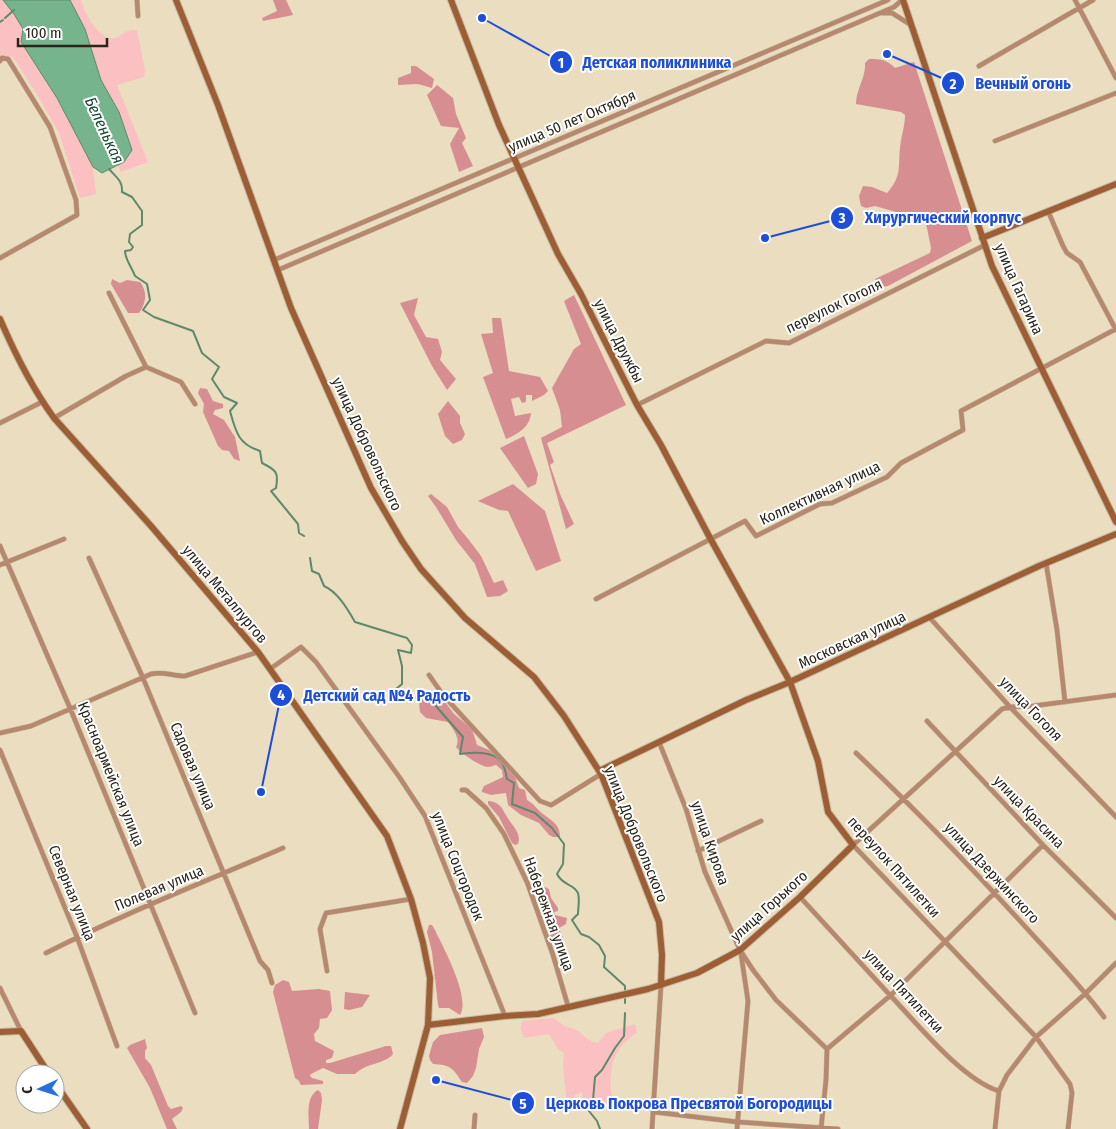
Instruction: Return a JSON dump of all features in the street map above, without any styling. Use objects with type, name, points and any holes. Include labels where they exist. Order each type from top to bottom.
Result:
[{"type":"street","points":[[136,0],[138,16]]},
{"type":"street","name":"улица Добровольского","points":[[176,0],[221,112],[291,308],[371,488],[402,542],[421,569],[465,618],[534,677],[564,716],[600,773],[659,922],[662,955],[661,985]]},
{"type":"street","name":"улица Дружбы","points":[[451,0],[514,159],[558,254],[581,294],[637,404],[790,682]]},
{"type":"street","name":"улица 50 лет Октября","points":[[274,260],[888,0]]},
{"type":"street","name":"улица 50 лет Октября","points":[[278,270],[894,8],[902,0]]},
{"type":"street","name":"улица Гагарина","points":[[902,0],[992,266],[1116,522]]},
{"type":"street","points":[[1074,0],[1116,78]]},
{"type":"street","points":[[979,66],[1093,0]]},
{"type":"street","points":[[881,13],[892,13],[911,25]]},
{"type":"street","points":[[0,258],[77,215],[76,200],[50,127],[8,59],[1,59]]},
{"type":"street","points":[[995,141],[1116,93]]},
{"type":"street","points":[[984,241],[1048,211],[1116,184]]},
{"type":"street","points":[[1048,211],[1067,253],[1080,262],[1116,329]]},
{"type":"street","name":"переулок Гоголя","points":[[637,404],[766,341],[789,343],[984,241]]},
{"type":"street","points":[[109,293],[146,367],[180,382],[195,404]]},
{"type":"street","name":"улица Металлургов","points":[[0,319],[13,349],[42,402],[258,652],[387,836],[411,899],[430,978],[428,1025],[400,1129]]},
{"type":"street","name":"Коллективная улица","points":[[596,599],[745,520],[756,536],[820,504],[832,503],[887,477],[901,464],[963,430],[960,411],[1116,329]]},
{"type":"street","points":[[54,418],[126,376],[146,367]]},
{"type":"street","points":[[0,424],[42,402]]},
{"type":"street","name":"Московская улица","points":[[600,773],[746,700],[930,618],[1046,562],[1116,534]]},
{"type":"street","points":[[0,565],[64,539]]},
{"type":"street","name":"Красноармейская улица","points":[[0,546],[70,708],[195,1013]]},
{"type":"street","name":"Садовая улица","points":[[89,558],[143,678],[260,961],[268,970],[272,983]]},
{"type":"street","points":[[1046,562],[1058,630],[1065,702]]},
{"type":"street","name":"улица Гоголя","points":[[930,618],[1010,707],[1116,817]]},
{"type":"street","name":"улица Соцгородок","points":[[270,669],[301,647],[316,662],[400,778],[425,816],[505,1016]]},
{"type":"street","points":[[0,733],[31,726],[159,672],[175,676],[185,676],[258,652]]},
{"type":"street","points":[[429,675],[443,695],[540,801],[553,804],[600,773]]},
{"type":"street","name":"переулок Пятилетки","points":[[790,682],[818,761],[828,812],[853,845],[1036,1037],[1070,1084],[1072,1092],[1068,1129]]},
{"type":"street","points":[[1010,707],[1033,706],[1116,695]]},
{"type":"street","name":"улица Горького","points":[[428,1025],[538,1014],[661,985],[697,973],[740,950],[800,897],[853,845],[1002,709],[1010,707]]},
{"type":"street","name":"улица Красина","points":[[927,721],[1043,845],[1116,918]]},
{"type":"street","name":"улица Кирова","points":[[659,742],[686,809],[705,872],[740,950]]},
{"type":"street","name":"Северная улица","points":[[0,750],[77,937],[117,1046]]},
{"type":"street","name":"улица Дзержинского","points":[[856,753],[904,799],[994,893],[1086,993],[1104,1016]]},
{"type":"street","name":"Набережная улица","points":[[462,790],[466,790],[486,808],[504,834],[527,882],[553,955],[568,1006]]},
{"type":"street","points":[[698,851],[761,821]]},
{"type":"street","points":[[821,1128],[827,1049],[890,995],[1043,845]]},
{"type":"street","name":"Полевая улица","points":[[46,953],[151,904],[283,848]]},
{"type":"street","name":"улица Пятилетки","points":[[800,897],[923,1032],[963,1070],[999,1091]]},
{"type":"street","points":[[327,971],[320,929],[326,913],[411,899]]},
{"type":"street","points":[[740,950],[776,1000],[827,1049]]},
{"type":"street","points":[[737,1129],[748,1001],[740,950]]},
{"type":"street","points":[[995,1129],[999,1091],[1007,1074],[1036,1037],[1086,993],[1116,963]]},
{"type":"street","points":[[652,1129],[661,985]]},
{"type":"street","points":[[0,988],[21,1030],[43,1064]]},
{"type":"street","points":[[0,1032],[21,1030]]},
{"type":"street","points":[[65,1097],[87,1129]]},
{"type":"street","points":[[654,1112],[738,1122],[838,1129]]},
{"type":"street","points":[[474,1129],[475,1114]]},
{"type":"shaded area","points":[[0,0],[3,0],[19,21],[23,29],[28,54],[53,91],[93,167],[96,194],[80,198],[59,133],[13,57],[0,56]]},
{"type":"shaded area","points":[[70,0],[81,0],[89,19],[104,36],[115,38],[126,31],[137,30],[145,70],[144,77],[117,85],[148,162],[121,172],[118,165],[124,162],[119,112],[101,80],[85,29]]},
{"type":"shaded area","points":[[273,0],[286,0],[293,15],[263,21],[262,18],[277,11]]},
{"type":"shaded area","points":[[869,59],[883,60],[895,68],[914,62],[972,241],[883,287],[875,279],[930,253],[931,248],[925,223],[912,212],[896,212],[875,206],[866,208],[861,206],[859,196],[863,186],[872,187],[887,193],[895,182],[905,119],[905,115],[901,112],[856,104],[865,63]]},
{"type":"shaded area","points":[[411,66],[416,66],[434,79],[432,88],[418,84],[398,85],[398,78],[411,73]]},
{"type":"shaded area","points":[[437,85],[453,98],[456,114],[466,138],[462,143],[473,166],[459,172],[450,144],[459,128],[441,126],[427,95]]},
{"type":"shaded area","points":[[112,279],[120,283],[127,280],[140,282],[143,286],[145,298],[139,313],[128,313],[111,284]]},
{"type":"shaded area","points":[[574,295],[626,405],[547,443],[554,462],[550,465],[560,494],[574,524],[566,529],[541,438],[562,427],[560,410],[552,388],[574,349],[581,344],[564,301]]},
{"type":"shaded area","points":[[418,298],[414,315],[426,337],[438,339],[442,352],[440,360],[456,379],[447,390],[432,366],[400,303]]},
{"type":"shaded area","points":[[492,318],[501,318],[509,371],[540,377],[548,391],[532,401],[532,395],[526,395],[526,402],[522,403],[519,397],[511,399],[515,416],[531,413],[526,426],[506,439],[483,377],[493,373],[481,334],[493,333]]},
{"type":"shaded area","points":[[200,388],[207,389],[213,401],[223,404],[223,408],[215,410],[213,414],[224,420],[235,437],[240,461],[234,459],[229,451],[222,450],[218,446],[203,412],[204,404],[198,393]]},
{"type":"shaded area","points":[[448,401],[460,416],[460,423],[465,434],[462,440],[453,444],[445,436],[438,414]]},
{"type":"shaded area","points":[[524,436],[538,474],[536,484],[528,488],[500,448]]},
{"type":"shaded area","points":[[513,484],[545,511],[561,561],[536,571],[508,511],[499,510],[478,501]]},
{"type":"shaded area","points":[[431,494],[447,507],[458,527],[481,556],[494,583],[503,580],[508,591],[500,596],[487,597],[475,564],[456,540],[428,496]]},
{"type":"shaded area","points":[[426,691],[438,699],[443,699],[454,714],[472,729],[477,745],[494,752],[515,777],[519,788],[525,790],[527,800],[557,826],[560,837],[549,835],[539,823],[521,815],[508,805],[506,793],[491,795],[482,792],[484,786],[503,777],[502,770],[496,765],[487,767],[481,765],[464,755],[456,747],[458,740],[448,722],[426,718],[420,712],[420,698]]},
{"type":"shaded area","points":[[488,801],[496,803],[502,808],[519,836],[518,844],[512,843],[499,817],[488,804]]},
{"type":"shaded area","points":[[531,872],[534,872],[543,886],[549,889],[551,898],[558,908],[558,911],[554,912],[555,915],[567,918],[566,924],[559,928],[564,941],[561,946],[556,945],[552,940],[549,931],[548,913],[535,890],[530,876]]},
{"type":"shaded area","points":[[429,925],[432,925],[435,930],[455,972],[462,997],[460,1015],[449,1008],[439,1008],[432,952],[427,932]]},
{"type":"shaded area","points":[[283,980],[289,982],[292,991],[319,989],[330,991],[332,1010],[327,1018],[320,1019],[319,1028],[314,1034],[315,1041],[334,1051],[332,1058],[326,1060],[326,1063],[386,1046],[391,1046],[393,1054],[389,1058],[365,1067],[355,1074],[337,1074],[323,1068],[310,1076],[323,1081],[323,1084],[301,1085],[295,1078],[273,992],[275,985]]},
{"type":"shaded area","points":[[345,992],[370,995],[362,1007],[349,1010],[344,1009]]},
{"type":"shaded area","points":[[553,1018],[564,1026],[573,1028],[591,1041],[598,1043],[606,1033],[635,1024],[637,1033],[621,1046],[613,1063],[611,1092],[613,1102],[585,1108],[582,1092],[575,1095],[570,1105],[567,1105],[563,1066],[564,1053],[558,1049],[549,1034],[524,1038],[521,1029],[522,1021]]},
{"type":"shaded area","points":[[482,1028],[484,1037],[479,1049],[476,1068],[473,1076],[467,1083],[462,1082],[451,1068],[433,1064],[430,1060],[429,1056],[433,1042],[440,1035]]},
{"type":"shaded area","points":[[145,1039],[147,1048],[145,1058],[151,1065],[168,1106],[171,1109],[181,1106],[183,1108],[172,1119],[177,1129],[167,1129],[150,1088],[127,1048]]},
{"type":"shaded area","points":[[318,1090],[321,1093],[322,1100],[318,1129],[309,1129],[309,1102]]},
{"type":"water","points":[[3,0],[70,0],[85,29],[101,80],[119,112],[132,150],[124,162],[102,173],[93,167],[57,98],[21,42],[23,29]]},
{"type":"waterway","points":[[5,18],[14,10]]},
{"type":"waterway","name":"Беленькая","points":[[109,169],[120,182],[122,192],[132,197],[142,211],[142,225],[130,234],[129,242],[133,247],[131,250],[125,251],[125,254],[135,276],[147,284],[150,300],[143,310],[154,317],[193,331],[202,353],[219,367],[212,379],[224,397],[237,403],[230,411],[236,431],[242,441],[260,451],[262,463],[271,468],[277,475],[276,488],[271,491],[298,524],[299,533],[304,536]]},
{"type":"waterway","name":"Беленькая","points":[[310,558],[312,571],[319,574],[324,586],[334,592],[355,622],[407,638],[412,645],[411,653],[398,650],[402,666],[402,684],[396,689],[408,698],[428,697],[463,737],[460,754],[483,753],[498,759],[504,766],[507,779],[514,783],[512,804],[535,813],[552,828],[564,844],[563,864],[557,874],[562,881],[578,893],[578,914],[572,920],[581,934],[589,937],[599,945],[605,956],[604,967],[625,986],[625,1003]]},
{"type":"waterway","name":"Беленькая","points":[[600,1129],[597,1121],[589,1111],[593,1100],[595,1077],[602,1070],[624,1036],[625,1013]]},
{"type":"place","name":"Детская поликлиника","points":[[482,18]]},
{"type":"place","name":"Вечный огонь","points":[[887,54]]},
{"type":"place","name":"Хирургический корпус","points":[[765,238]]},
{"type":"place","name":"Детский сад №4 Радость","points":[[261,792]]},
{"type":"place","name":"Церковь Покрова Пресвятой Богородицы","points":[[436,1080]]}]
